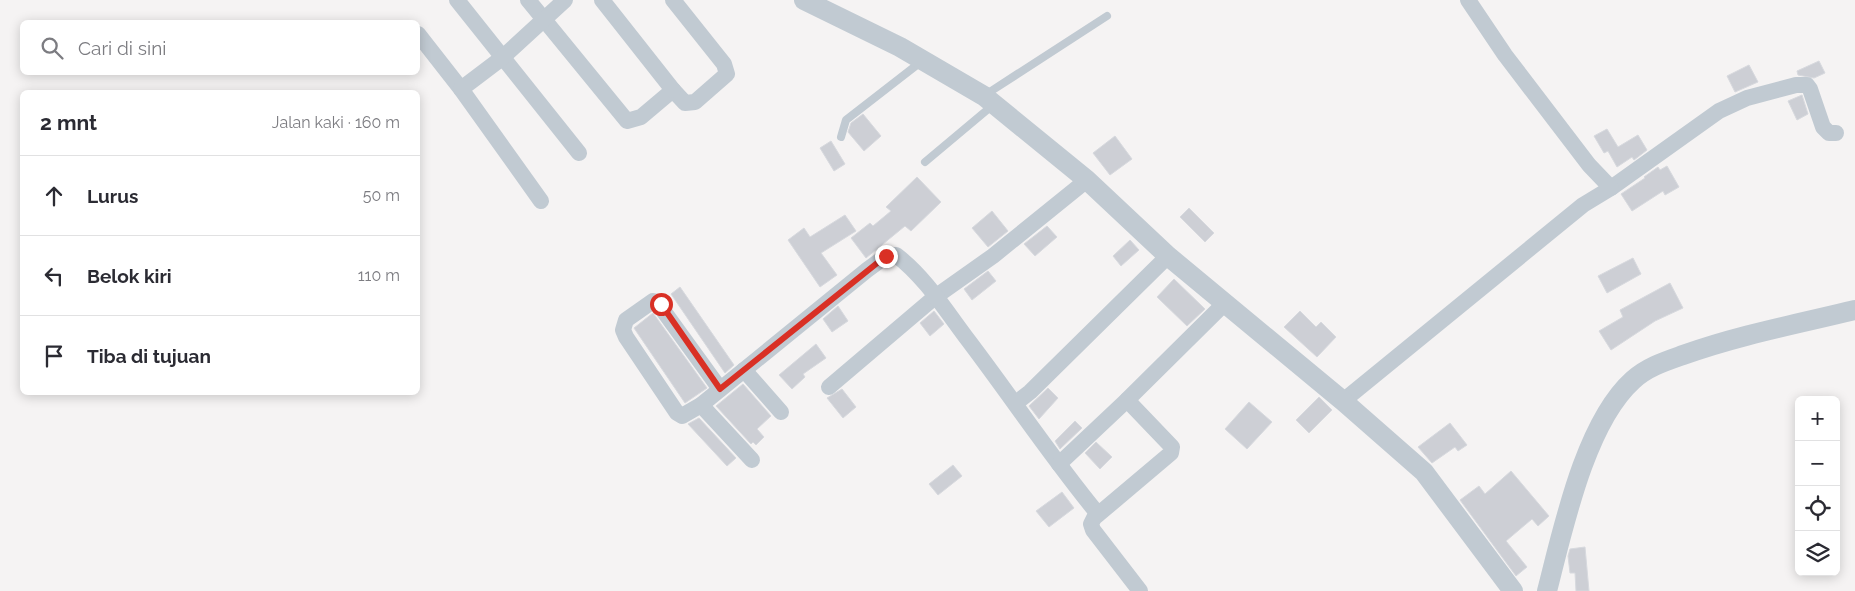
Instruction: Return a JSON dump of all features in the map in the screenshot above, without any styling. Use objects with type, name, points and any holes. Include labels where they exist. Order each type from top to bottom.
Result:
[{"type":"street","points":[[457,0],[579,153]]},
{"type":"street","points":[[528,0],[627,121],[640,117],[673,90]]},
{"type":"street","points":[[461,89],[502,58],[566,0]]},
{"type":"street","points":[[602,0],[673,90],[688,105],[695,102],[727,74],[724,64],[673,0]]},
{"type":"street","points":[[804,0],[923,60],[989,100],[1087,180],[1168,256],[1343,401],[1424,472],[1513,591]]},
{"type":"street","points":[[1468,0],[1505,55],[1589,165],[1610,188]]},
{"type":"street","points":[[420,37],[461,89],[541,201]]},
{"type":"street","points":[[1343,401],[1583,205],[1610,188],[1719,110],[1747,98],[1796,85],[1807,85],[1823,127],[1829,132],[1836,133]]},
{"type":"street","points":[[829,387],[936,297],[993,256],[1087,180]]},
{"type":"street","points":[[720,389],[661,304],[654,301],[626,320],[622,330],[626,337],[677,413],[682,416],[687,415],[701,405],[886,256],[896,255],[936,297],[1016,403],[1058,464],[1098,514]]},
{"type":"street","points":[[1016,403],[1030,392],[1168,256]]},
{"type":"street","points":[[1058,464],[1127,400],[1224,304]]},
{"type":"street","points":[[1547,591],[1574,496],[1597,429],[1614,399],[1634,379],[1657,364],[1717,343],[1855,310]]},
{"type":"street","points":[[744,370],[781,412]]},
{"type":"street","points":[[1127,400],[1172,447],[1171,453],[1098,514],[1091,524],[1093,530],[1140,591]]},
{"type":"street","points":[[701,405],[752,460]]},
{"type":"lane","points":[[925,162],[989,100],[1107,16]]},
{"type":"lane","points":[[840,137],[846,120],[923,60]]},
{"type":"building","points":[[1819,61],[1825,73],[1814,78],[1798,75],[1797,71]]},
{"type":"building","points":[[1749,65],[1758,82],[1735,92],[1727,76]]},
{"type":"building","points":[[1802,95],[1808,114],[1797,120],[1788,101]]},
{"type":"building","points":[[863,114],[881,136],[864,151],[848,132],[851,123]]},
{"type":"building","points":[[1607,129],[1618,147],[1638,135],[1647,150],[1634,160],[1632,157],[1617,167],[1608,151],[1604,153],[1594,136]]},
{"type":"building","points":[[1115,136],[1132,159],[1110,175],[1093,153]]},
{"type":"building","points":[[831,141],[845,164],[834,171],[820,148]]},
{"type":"building","points":[[1667,166],[1679,187],[1665,195],[1663,191],[1632,211],[1621,194],[1658,167],[1660,170]]},
{"type":"building","points":[[917,177],[941,202],[911,231],[905,226],[866,258],[851,238],[870,223],[873,226],[891,211],[886,207]]},
{"type":"building","points":[[1189,208],[1214,233],[1205,242],[1180,217]]},
{"type":"building","points":[[992,211],[1008,231],[988,247],[972,228]]},
{"type":"building","points":[[845,215],[856,231],[821,253],[837,275],[820,287],[788,240],[804,228],[810,237]]},
{"type":"building","points":[[1047,226],[1057,237],[1035,256],[1024,244]]},
{"type":"building","points":[[1130,240],[1139,250],[1121,266],[1113,256]]},
{"type":"building","points":[[1633,258],[1641,274],[1607,293],[1598,276]]},
{"type":"building","points":[[988,271],[996,281],[972,300],[964,289]]},
{"type":"building","points":[[1174,279],[1205,309],[1187,326],[1157,297]]},
{"type":"building","points":[[1670,283],[1683,308],[1655,321],[1611,350],[1599,331],[1623,317],[1620,310]]},
{"type":"building","points":[[680,287],[734,365],[725,373],[671,294]]},
{"type":"building","points":[[838,306],[848,321],[832,332],[823,319]]},
{"type":"building","points":[[934,311],[944,324],[930,336],[920,323]]},
{"type":"building","points":[[1300,311],[1316,327],[1321,322],[1336,337],[1317,357],[1284,327]]},
{"type":"building","points":[[653,313],[707,388],[685,403],[634,328]]},
{"type":"building","points":[[816,344],[826,358],[803,374],[805,377],[792,389],[779,375]]},
{"type":"building","points":[[743,384],[771,416],[757,429],[764,437],[756,445],[753,442],[751,444],[716,406]]},
{"type":"building","points":[[1048,388],[1058,398],[1039,419],[1029,406]]},
{"type":"building","points":[[842,389],[856,407],[843,418],[827,398]]},
{"type":"building","points":[[1319,397],[1332,410],[1309,433],[1296,420]]},
{"type":"building","points":[[1249,402],[1272,422],[1247,449],[1225,429]]},
{"type":"building","points":[[699,418],[736,458],[727,466],[688,424]]},
{"type":"building","points":[[1075,421],[1082,428],[1060,449],[1055,441]]},
{"type":"building","points":[[1450,423],[1467,445],[1458,451],[1455,447],[1432,463],[1418,447]]},
{"type":"building","points":[[1096,442],[1112,457],[1100,469],[1085,453]]},
{"type":"building","points":[[953,465],[962,476],[938,495],[929,484]]},
{"type":"building","points":[[1511,471],[1549,516],[1538,526],[1532,519],[1506,541],[1527,567],[1516,576],[1460,500],[1479,486],[1485,494]]},
{"type":"building","points":[[1062,492],[1074,508],[1049,527],[1036,511]]},
{"type":"building","points":[[1585,547],[1589,591],[1576,591],[1575,573],[1570,573],[1568,556],[1570,549]]},
{"type":"route","points":[[661,304],[720,389],[886,256]]}]
